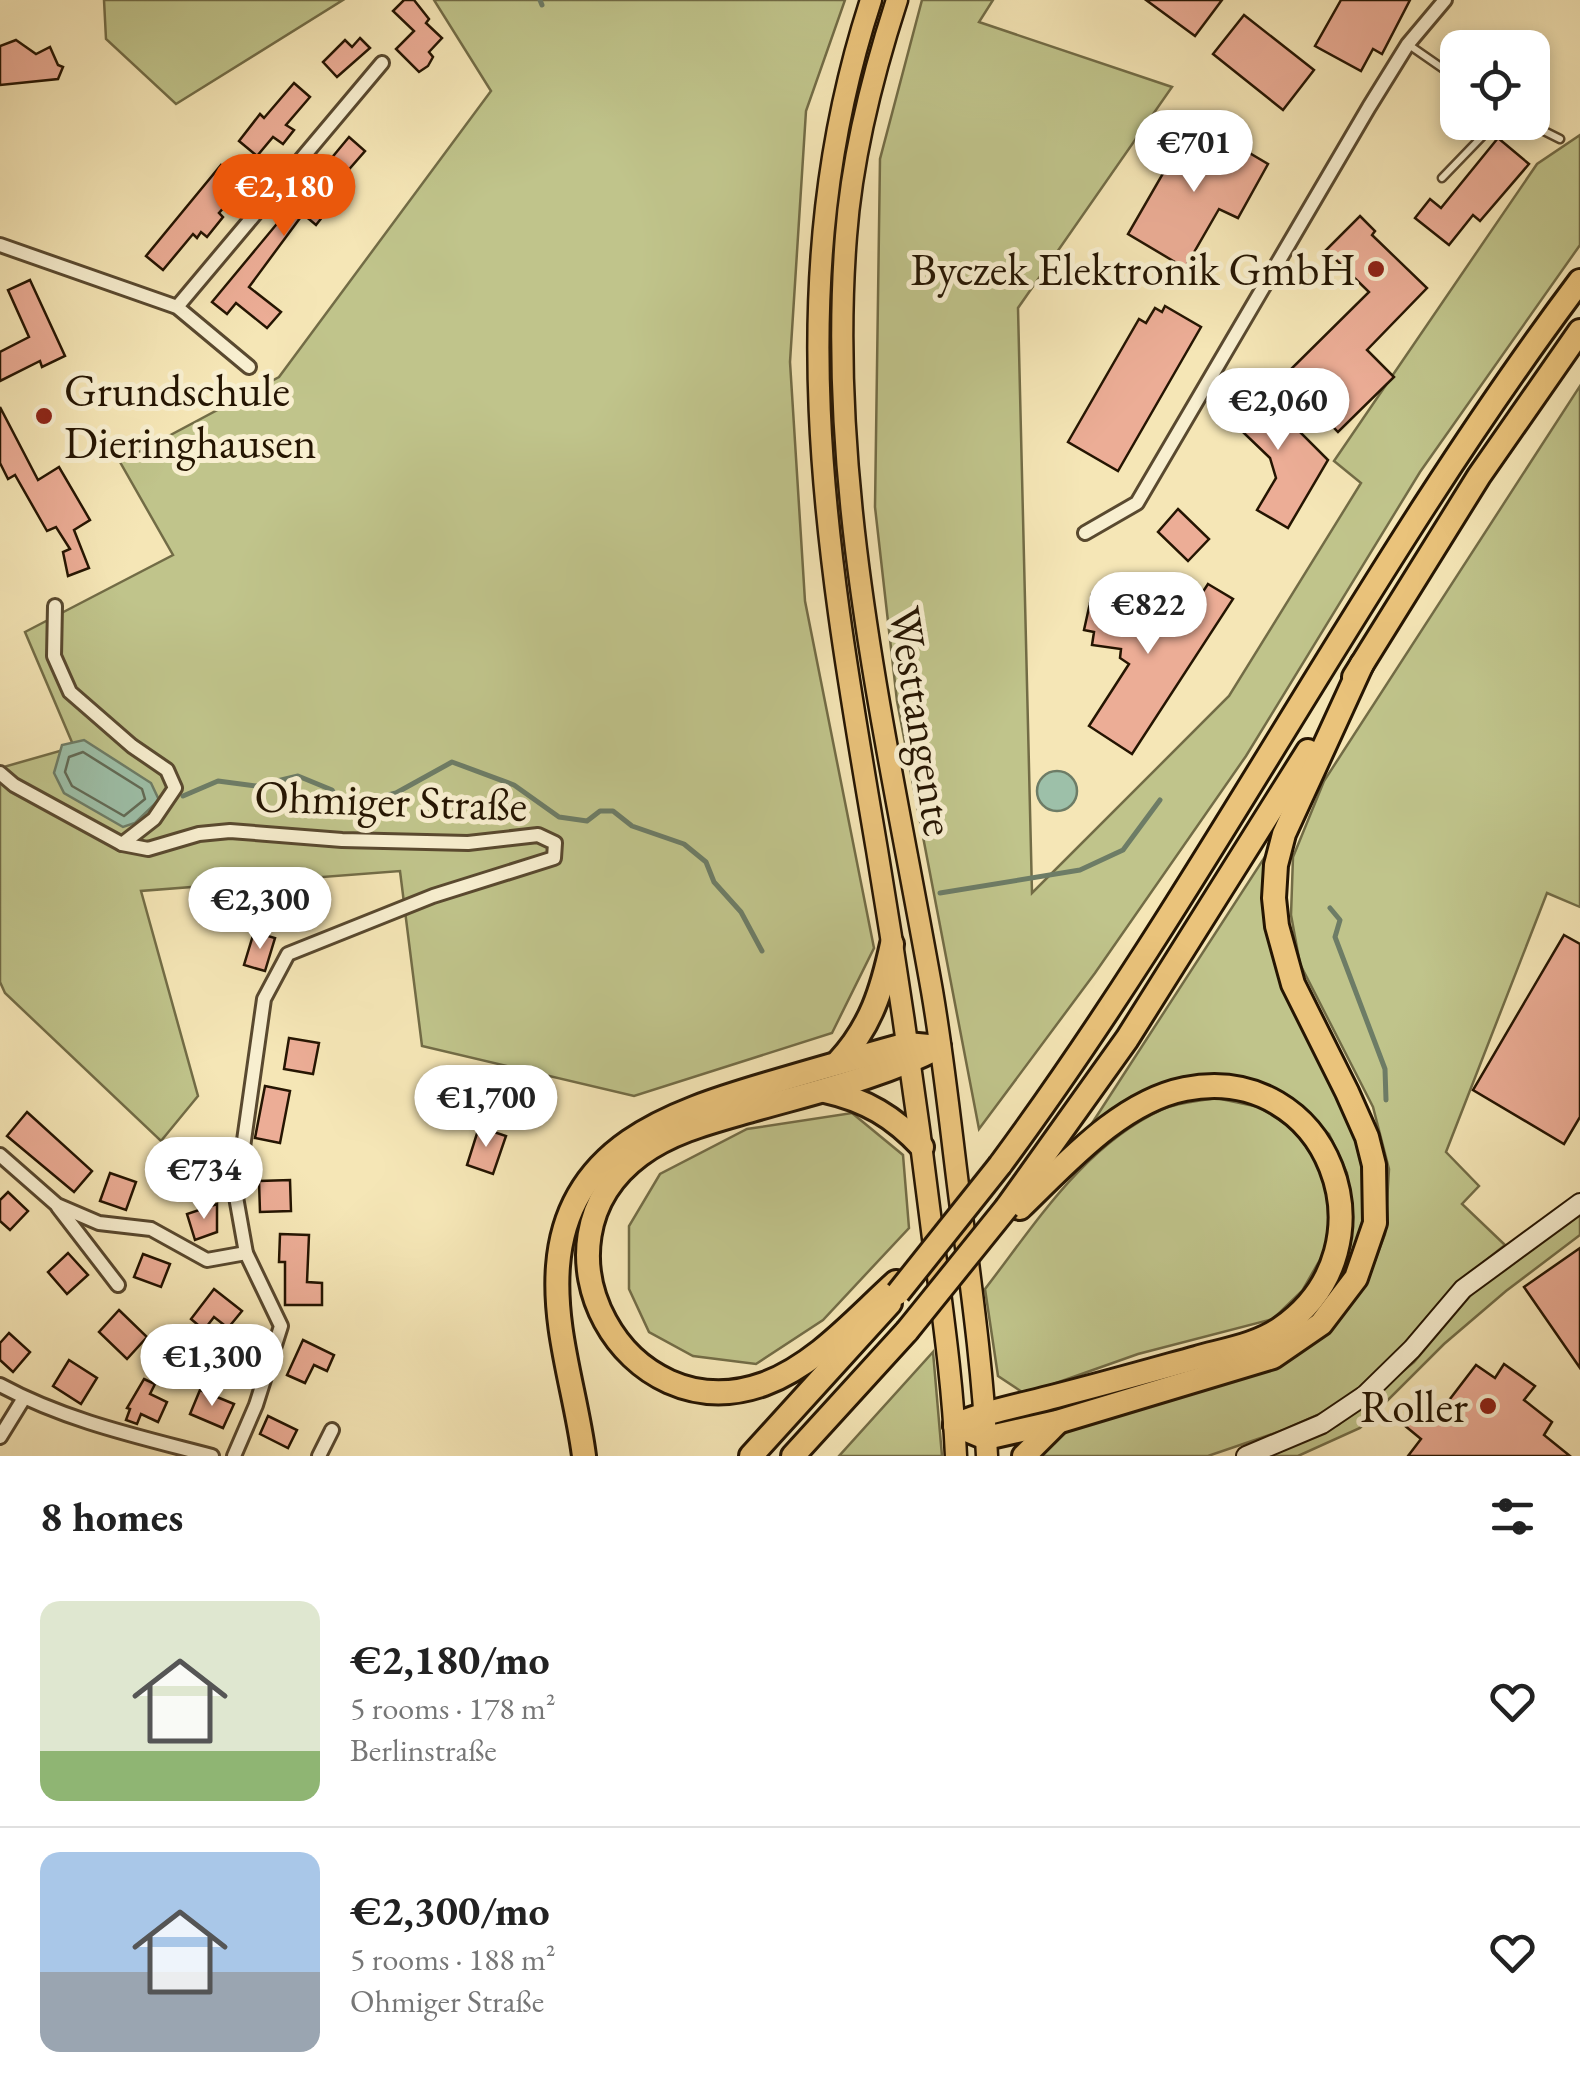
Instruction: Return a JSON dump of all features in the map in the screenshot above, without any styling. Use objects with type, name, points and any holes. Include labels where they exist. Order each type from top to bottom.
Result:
[{"type":"highway","points":[[909,1053],[822,1090],[683,1132],[638,1156],[618,1175],[593,1222],[588,1274],[604,1324],[639,1364],[686,1388],[739,1390],[765,1384],[813,1357],[897,1287],[944,1238],[1046,1102],[1156,938],[1453,460],[1580,281]]},
{"type":"highway","points":[[794,1456],[1008,1213],[1148,1006],[1480,476],[1580,331]]},
{"type":"highway","points":[[955,1426],[987,1447],[1245,1366],[1298,1343],[1321,1324],[1340,1303],[1368,1252],[1377,1194],[1370,1151],[1347,1092],[1293,984],[1276,926],[1274,898],[1276,865],[1284,834],[1362,664]]},
{"type":"highway","points":[[837,1063],[859,1039],[875,1011],[892,944]]},
{"type":"highway","points":[[584,1456],[562,1337],[558,1265],[564,1230],[592,1176],[615,1150],[700,1104],[837,1063],[939,1046]]},
{"type":"highway","points":[[955,1426],[985,1412],[1044,1400],[1251,1343],[1277,1332],[1300,1314],[1326,1280],[1341,1241],[1338,1184],[1328,1157],[1302,1124],[1268,1099],[1212,1086],[1184,1089],[1157,1098],[1129,1114],[1008,1213]]},
{"type":"highway","points":[[822,1090],[878,1108],[922,1147]]},
{"type":"highway","points":[[751,1456],[850,1350],[897,1287]]},
{"type":"highway","points":[[1024,1456],[1057,1422]]},
{"type":"main road","name":"Westtangente","points":[[871,0],[850,72],[830,166],[818,276],[821,474],[844,665],[922,1147],[956,1456]]},
{"type":"main road","name":"Westtangente","points":[[897,0],[866,110],[846,232],[843,356],[849,474],[880,716],[932,993],[987,1447]]},
{"type":"street","points":[[1085,532],[1136,503],[1408,44],[1445,0]]},
{"type":"street","points":[[177,307],[382,63]]},
{"type":"street","points":[[0,245],[177,307],[249,367]]},
{"type":"street","points":[[0,774],[122,844],[154,819],[175,788],[167,770],[132,746],[70,692],[54,656],[55,606]]},
{"type":"street","name":"Ohmiger Straße","points":[[122,844],[148,849],[199,834],[230,830],[342,840],[468,843],[538,835],[555,843],[554,858],[433,896],[288,954],[264,1000],[236,1197],[246,1253],[281,1326],[256,1406],[234,1456]]},
{"type":"street","points":[[0,1155],[57,1205],[118,1285]]},
{"type":"street","points":[[1246,1456],[1322,1424],[1355,1404],[1412,1349],[1463,1288],[1580,1203]]},
{"type":"street","points":[[57,1205],[100,1223],[152,1229],[208,1260],[246,1253]]},
{"type":"street","points":[[0,1384],[24,1398],[91,1424],[212,1456]]},
{"type":"street","points":[[0,1438],[24,1398]]},
{"type":"street","points":[[319,1456],[332,1430]]},
{"type":"lane","points":[[1408,44],[1440,66]]},
{"type":"lane","points":[[1550,134],[1560,139]]},
{"type":"lane","points":[[1442,178],[1479,140]]},
{"type":"green space","points":[[104,0],[343,0],[176,104],[106,39]]},
{"type":"green space","points":[[434,0],[845,0],[806,111],[790,362],[805,601],[874,948],[832,1033],[634,1096],[422,1046],[400,871],[141,891],[198,1096],[161,1141],[5,993],[0,982],[0,768],[74,747],[25,632],[173,555],[120,462],[279,377],[491,91]]},
{"type":"green space","points":[[922,0],[993,0],[979,22],[1172,87],[1018,308],[1032,893],[1229,696],[1361,483],[1334,461],[1537,164],[1580,135],[1580,245],[1420,472],[1246,756],[1095,973],[979,1129],[897,701],[875,507],[880,159]]},
{"type":"green space","points":[[1580,386],[1580,907],[1547,893],[1446,1152],[1479,1186],[1462,1204],[1505,1245],[1455,1285],[1390,1361],[1340,1405],[1284,1430],[1208,1456],[1037,1456],[1044,1445],[1068,1430],[1326,1332],[1367,1282],[1385,1234],[1389,1169],[1373,1107],[1300,964],[1291,915],[1293,857],[1324,781]]},
{"type":"green space","points":[[1268,852],[1264,896],[1267,921],[1351,1118],[1364,1170],[1366,1220],[1353,1267],[1321,1311],[1283,1337],[1325,1297],[1352,1238],[1347,1173],[1329,1134],[1289,1099],[1238,1080],[1087,1131]]},
{"type":"green space","points":[[1216,1098],[1259,1107],[1295,1130],[1321,1169],[1330,1209],[1325,1251],[1302,1291],[1273,1319],[1138,1354],[1025,1394],[998,1376],[985,1289],[1043,1213],[1085,1164],[1135,1124],[1169,1107]]},
{"type":"green space","points":[[852,1113],[903,1155],[909,1228],[823,1320],[756,1364],[693,1356],[649,1332],[629,1289],[629,1226],[660,1174],[747,1129]]},
{"type":"green space","points":[[1580,1212],[1580,1235],[1444,1344],[1360,1428],[1298,1456],[1261,1456],[1338,1425],[1414,1362],[1475,1290]]},
{"type":"green space","points":[[933,1352],[942,1456],[839,1456]]},
{"type":"water","points":[[84,740],[151,783],[159,800],[135,823],[123,827],[64,793],[54,773],[62,745]]},
{"type":"water","points":[[1057,771],[1071,777],[1077,791],[1071,805],[1057,811],[1043,805],[1037,791],[1043,777]]},
{"type":"building","points":[[404,0],[414,0],[429,19],[426,23],[442,38],[429,52],[433,57],[428,66],[419,72],[396,49],[414,31],[393,11]]},
{"type":"building","points":[[1146,0],[1222,0],[1195,36]]},
{"type":"building","points":[[1341,0],[1410,0],[1382,54],[1373,49],[1361,71],[1315,46]]},
{"type":"building","points":[[1244,15],[1314,70],[1283,110],[1213,54]]},
{"type":"building","points":[[360,38],[370,48],[337,77],[323,62],[345,40],[352,47]]},
{"type":"building","points":[[16,40],[36,54],[50,47],[58,65],[63,67],[58,79],[0,85],[0,46]]},
{"type":"building","points":[[294,83],[310,97],[286,125],[294,130],[283,144],[273,137],[257,156],[239,141],[260,114],[264,118]]},
{"type":"building","points":[[1182,113],[1196,121],[1188,134],[1239,164],[1246,151],[1268,164],[1238,218],[1219,209],[1185,268],[1128,234],[1180,144],[1168,137]]},
{"type":"building","points":[[349,137],[365,151],[345,174],[341,170],[322,191],[329,198],[322,207],[327,211],[316,225],[303,214],[249,287],[281,312],[267,328],[236,303],[227,314],[212,302]]},
{"type":"building","points":[[1496,140],[1529,164],[1480,221],[1473,215],[1449,245],[1415,218],[1430,199],[1441,208]]},
{"type":"building","points":[[221,165],[239,179],[221,200],[226,205],[219,213],[223,217],[207,237],[201,232],[197,238],[193,234],[163,270],[146,256]]},
{"type":"building","points":[[1360,216],[1375,231],[1372,235],[1427,288],[1367,350],[1394,377],[1338,432],[1284,376],[1369,292],[1326,250]]},
{"type":"building","points":[[30,280],[65,356],[42,367],[40,361],[0,381],[0,352],[29,337],[8,290]]},
{"type":"building","points":[[1165,306],[1201,327],[1118,471],[1068,442],[1139,319],[1146,323],[1155,308],[1162,312]]},
{"type":"building","points":[[1250,382],[1328,460],[1288,528],[1257,510],[1276,478],[1270,458],[1221,411]]},
{"type":"building","points":[[0,407],[38,480],[59,467],[90,520],[74,530],[89,568],[68,576],[63,552],[70,549],[56,527],[47,531],[15,475],[8,479],[0,463]]},
{"type":"building","points":[[1178,509],[1209,539],[1188,561],[1158,532]]},
{"type":"building","points":[[1208,584],[1233,599],[1132,754],[1089,726],[1129,664],[1120,658],[1121,649],[1092,645],[1094,632],[1084,630],[1092,594],[1191,610]]},
{"type":"building","points":[[254,932],[275,938],[265,971],[244,965]]},
{"type":"building","points":[[1564,935],[1580,944],[1580,1117],[1564,1144],[1473,1090]]},
{"type":"building","points":[[289,1038],[319,1043],[313,1074],[284,1069]]},
{"type":"building","points":[[265,1086],[290,1091],[280,1143],[255,1138]]},
{"type":"building","points":[[27,1112],[92,1171],[74,1192],[7,1136]]},
{"type":"building","points":[[479,1127],[506,1136],[493,1174],[467,1165]]},
{"type":"building","points":[[110,1173],[136,1182],[126,1210],[100,1201]]},
{"type":"building","points":[[290,1180],[291,1211],[260,1212],[259,1181]]},
{"type":"building","points":[[8,1192],[28,1211],[10,1230],[0,1221],[0,1200]]},
{"type":"building","points":[[217,1204],[217,1232],[195,1240],[187,1214]]},
{"type":"building","points":[[280,1234],[309,1235],[307,1282],[322,1283],[322,1305],[285,1305],[285,1262],[279,1262]]},
{"type":"building","points":[[1580,1248],[1580,1368],[1524,1287]]},
{"type":"building","points":[[68,1253],[88,1275],[67,1294],[48,1272]]},
{"type":"building","points":[[143,1254],[170,1264],[161,1287],[134,1277]]},
{"type":"building","points":[[214,1289],[242,1311],[228,1328],[214,1317],[204,1330],[191,1319]]},
{"type":"building","points":[[119,1310],[147,1337],[127,1359],[99,1332]]},
{"type":"building","points":[[9,1333],[30,1352],[13,1372],[0,1360],[0,1343]]},
{"type":"building","points":[[303,1340],[334,1355],[327,1371],[314,1365],[305,1383],[287,1375]]},
{"type":"building","points":[[69,1360],[97,1378],[81,1404],[53,1386]]},
{"type":"building","name":"Roller","points":[[1504,1364],[1535,1386],[1524,1400],[1552,1422],[1544,1435],[1570,1456],[1408,1456],[1421,1439],[1404,1425],[1423,1400],[1440,1412],[1476,1365],[1495,1378]]},
{"type":"building","points":[[144,1379],[155,1384],[150,1394],[167,1402],[158,1422],[141,1414],[137,1424],[126,1420],[130,1409],[127,1408]]},
{"type":"building","points":[[200,1390],[234,1404],[223,1428],[190,1414]]},
{"type":"building","points":[[268,1416],[297,1430],[288,1448],[260,1434]]},
{"type":"waterway","points":[[540,0],[542,5]]},
{"type":"waterway","points":[[183,796],[218,781],[256,786],[298,776],[332,790],[341,807],[396,793],[452,762],[514,785],[559,817],[587,821],[600,811],[613,811],[632,826],[684,844],[706,862],[714,882],[741,912],[762,951]]},
{"type":"waterway","points":[[940,893],[1080,870],[1123,850],[1160,800]]},
{"type":"waterway","points":[[1330,908],[1340,920],[1335,937],[1385,1069],[1386,1100]]},
{"type":"place","name":"Byczek Elektronik GmbH","points":[[1376,269]]},
{"type":"place","name":"Grundschule Dieringhausen","points":[[44,416]]},
{"type":"place","name":"Roller","points":[[1488,1406]]}]
